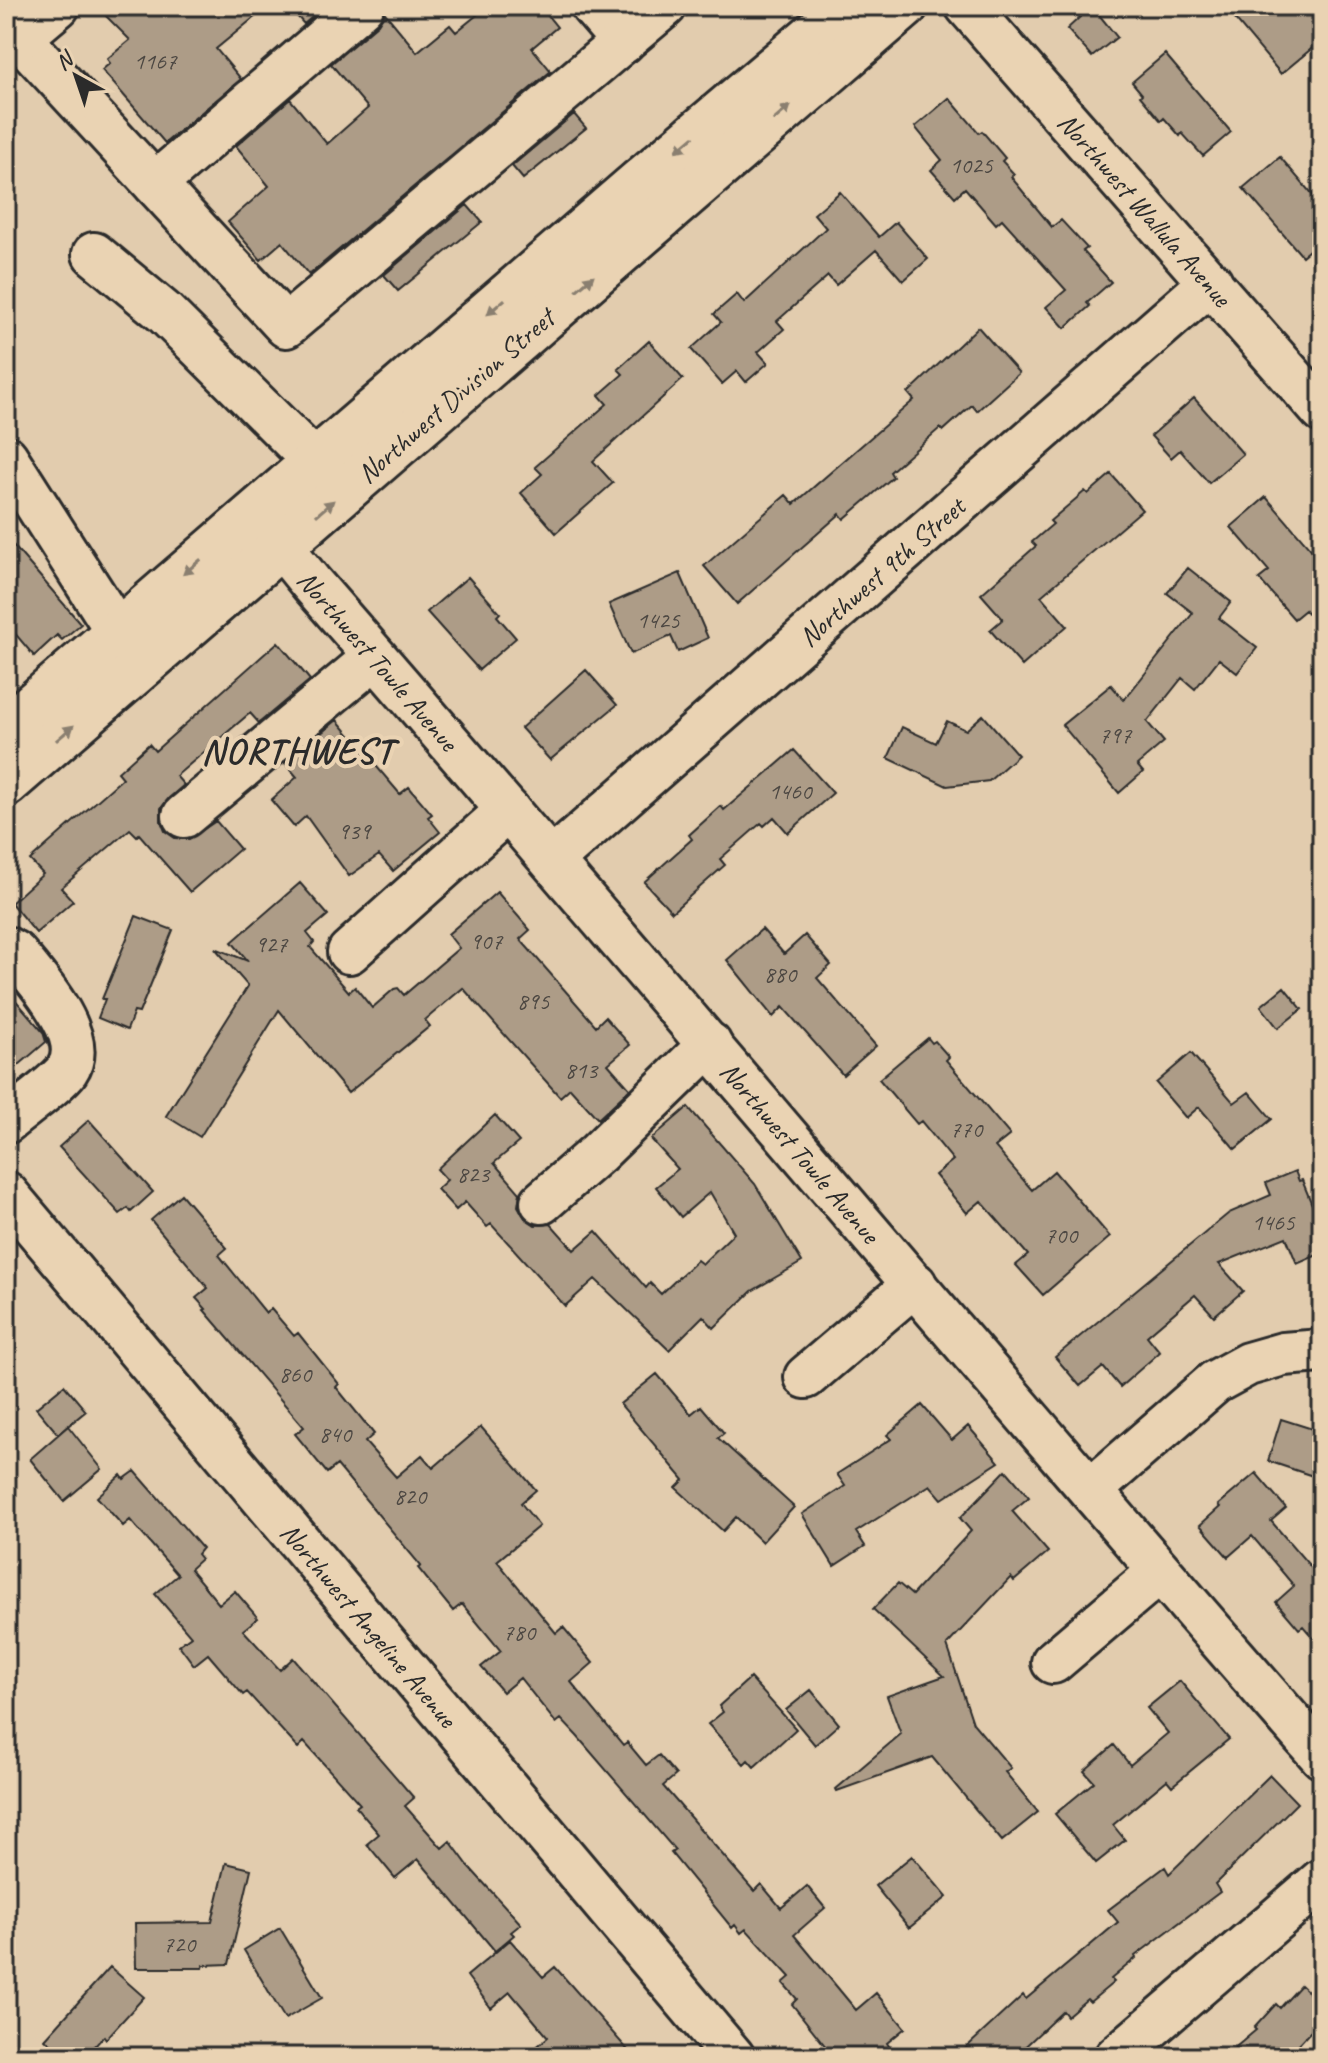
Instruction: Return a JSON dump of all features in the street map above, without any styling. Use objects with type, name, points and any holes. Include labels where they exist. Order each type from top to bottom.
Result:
[{"type":"main road","name":"Northwest Division Street","points":[[6,728],[117,631],[267,531],[316,463],[847,6]]},
{"type":"main road","name":"Northwest Division Street","points":[[6,784],[267,531],[905,6]]},
{"type":"street","points":[[58,6],[13,35],[286,326],[665,6]]},
{"type":"street","points":[[155,184],[362,6]]},
{"type":"street","points":[[592,6],[623,42]]},
{"type":"street","name":"Northwest Wallula Avenue","points":[[967,6],[1322,411]]},
{"type":"street","points":[[94,254],[165,313],[316,463]]},
{"type":"street","name":"Northwest 9th Street","points":[[552,860],[1211,282]]},
{"type":"street","points":[[6,457],[117,631]]},
{"type":"street","name":"Northwest Towle Avenue","points":[[267,531],[710,1044],[1159,1572],[1322,1757]]},
{"type":"street","points":[[184,816],[375,657]]},
{"type":"street","points":[[349,952],[508,810]]},
{"type":"street","points":[[6,948],[15,953],[61,1013],[72,1054],[68,1070],[6,1122]]},
{"type":"street","points":[[542,1202],[598,1153],[710,1044]]},
{"type":"street","name":"Northwest Angeline Avenue","points":[[6,1193],[733,2057]]},
{"type":"street","points":[[806,1377],[915,1284]]},
{"type":"street","points":[[1091,1490],[1215,1382],[1248,1364],[1283,1354],[1322,1351]]},
{"type":"street","points":[[1053,1662],[1159,1572]]},
{"type":"street","points":[[1116,2057],[1322,1880]]},
{"type":"building","points":[[96,6],[268,6],[216,49],[241,79],[165,143],[102,70],[110,63],[107,59],[130,40]]},
{"type":"building","points":[[288,6],[325,6],[304,24]]},
{"type":"building","points":[[488,6],[540,6],[557,27],[532,48],[551,71],[309,275],[282,242],[261,260],[228,222],[269,186],[236,146],[290,99],[327,144],[368,108],[331,64],[378,24],[385,13],[417,52],[450,25],[456,32]]},
{"type":"building","points":[[1092,6],[1117,37],[1092,57],[1067,29]]},
{"type":"building","points":[[1224,6],[1322,6],[1322,40],[1281,74]]},
{"type":"building","points":[[1165,54],[1231,132],[1203,156],[1164,118],[1161,121],[1132,82]]},
{"type":"building","points":[[949,98],[1005,158],[1002,161],[1014,174],[1011,177],[1052,227],[1061,220],[1087,248],[1083,251],[1111,282],[1065,328],[1046,307],[1066,290],[1002,219],[996,224],[965,188],[955,197],[931,170],[942,160],[915,127]]},
{"type":"building","points":[[574,114],[586,128],[523,179],[512,166]]},
{"type":"building","points":[[1280,157],[1322,206],[1322,239],[1302,256],[1243,188]]},
{"type":"building","points":[[840,192],[879,237],[896,222],[928,259],[903,281],[876,250],[836,285],[828,276],[777,321],[784,329],[758,352],[768,363],[746,382],[737,371],[722,384],[691,349],[721,322],[714,314],[737,294],[744,303],[826,228],[814,214]]},
{"type":"building","points":[[467,205],[482,222],[398,291],[384,275]]},
{"type":"building","points":[[978,327],[1019,373],[977,411],[972,405],[943,431],[940,428],[890,472],[893,477],[844,519],[840,514],[737,604],[704,566],[786,495],[794,504],[914,400],[908,393]]},
{"type":"building","points":[[649,341],[683,379],[593,461],[613,483],[556,533],[521,493],[542,474],[535,467],[607,404],[599,395],[623,374],[618,369]]},
{"type":"building","points":[[1194,398],[1243,454],[1209,483],[1180,450],[1171,458],[1151,436]]},
{"type":"building","points":[[1111,474],[1142,510],[1041,596],[1067,626],[1022,666],[990,630],[1003,619],[981,594],[1036,546],[1032,542],[1053,524],[1050,521],[1085,491],[1088,494]]},
{"type":"building","points":[[1266,497],[1322,562],[1322,600],[1294,619],[1259,579],[1269,571],[1231,527]]},
{"type":"building","points":[[6,537],[81,624],[62,640],[57,635],[34,656],[6,623]]},
{"type":"building","points":[[1188,568],[1231,602],[1219,618],[1257,648],[1237,673],[1219,659],[1195,689],[1182,678],[1147,722],[1164,742],[1137,765],[1143,772],[1119,793],[1062,725],[1111,685],[1124,700],[1193,613],[1167,593]]},
{"type":"building","points":[[680,573],[708,638],[678,652],[671,636],[631,654],[609,604]]},
{"type":"building","points":[[468,577],[500,613],[497,616],[516,638],[479,670],[427,612]]},
{"type":"building","points":[[278,642],[310,680],[259,723],[250,713],[176,776],[184,785],[161,808],[165,831],[175,838],[189,839],[216,821],[240,849],[190,892],[139,834],[137,836],[130,829],[61,888],[73,901],[36,933],[11,903],[43,874],[30,860],[123,778],[118,772],[149,744],[155,751]]},
{"type":"building","points":[[586,670],[617,705],[550,760],[521,728]]},
{"type":"building","points":[[983,715],[1018,755],[989,781],[947,786],[888,758],[902,727],[936,743],[947,721],[966,730]]},
{"type":"building","points":[[337,720],[400,794],[409,787],[432,814],[428,817],[440,832],[393,871],[379,855],[349,876],[306,816],[294,827],[271,800],[297,777],[285,763]]},
{"type":"building","points":[[794,750],[833,793],[788,833],[774,817],[764,826],[761,823],[720,859],[725,865],[672,912],[644,882],[692,839],[689,835],[721,806],[724,810]]},
{"type":"building","points":[[300,883],[328,915],[307,933],[314,942],[310,947],[349,992],[355,987],[372,1008],[394,989],[398,988],[404,995],[459,948],[448,934],[497,892],[530,930],[520,939],[596,1026],[605,1017],[630,1045],[608,1064],[630,1089],[598,1119],[570,1088],[560,1097],[463,988],[425,1020],[430,1026],[348,1093],[279,1010],[200,1137],[166,1116],[248,986],[215,948],[248,961],[232,942]]},
{"type":"building","points":[[136,916],[173,930],[139,1013],[134,1012],[127,1030],[98,1018],[105,999],[102,999]]},
{"type":"building","points":[[762,929],[784,954],[805,935],[831,965],[817,978],[876,1046],[843,1075],[783,1007],[773,1017],[727,960]]},
{"type":"building","points":[[1284,987],[1302,1009],[1278,1028],[1261,1006]]},
{"type":"building","points":[[6,989],[43,1032],[46,1042],[6,1076]]},
{"type":"building","points":[[928,1038],[932,1043],[935,1041],[949,1057],[946,1060],[1010,1135],[995,1147],[1032,1190],[1054,1171],[1110,1237],[1043,1295],[1016,1265],[1028,1255],[981,1201],[967,1213],[935,1175],[953,1160],[921,1121],[917,1124],[879,1079]]},
{"type":"building","points":[[1191,1053],[1234,1103],[1249,1092],[1272,1119],[1235,1149],[1199,1107],[1186,1118],[1156,1083]]},
{"type":"building","points":[[688,1107],[755,1184],[802,1262],[752,1291],[714,1328],[703,1316],[669,1350],[595,1279],[565,1306],[491,1224],[487,1227],[465,1202],[456,1210],[437,1189],[447,1180],[437,1169],[495,1115],[519,1142],[494,1163],[520,1193],[518,1206],[525,1218],[535,1225],[551,1224],[574,1250],[596,1231],[646,1288],[650,1283],[661,1294],[697,1260],[702,1264],[734,1233],[710,1192],[681,1217],[656,1187],[678,1169],[651,1139]]},
{"type":"building","points":[[89,1120],[153,1192],[131,1212],[128,1208],[120,1214],[59,1147]]},
{"type":"building","points":[[1295,1171],[1299,1181],[1302,1180],[1322,1229],[1322,1253],[1297,1264],[1286,1237],[1219,1264],[1243,1291],[1214,1316],[1195,1295],[1147,1336],[1160,1352],[1120,1387],[1103,1367],[1080,1386],[1055,1357],[1229,1213],[1271,1195],[1266,1183]]},
{"type":"building","points":[[181,1194],[227,1248],[219,1255],[266,1313],[271,1309],[294,1336],[298,1333],[339,1384],[336,1387],[374,1434],[365,1442],[396,1477],[422,1455],[433,1468],[481,1427],[536,1490],[521,1503],[539,1526],[497,1561],[556,1633],[563,1627],[593,1663],[571,1682],[623,1745],[627,1742],[646,1765],[659,1755],[676,1775],[663,1786],[754,1891],[761,1884],[781,1908],[807,1886],[825,1908],[794,1935],[856,2010],[876,1993],[905,2028],[887,2043],[896,2057],[834,2057],[792,2004],[797,1999],[783,1983],[790,1977],[746,1929],[741,1933],[735,1925],[732,1928],[671,1853],[675,1850],[577,1736],[561,1719],[556,1723],[520,1678],[503,1692],[481,1667],[501,1651],[462,1604],[453,1611],[418,1568],[421,1566],[337,1465],[327,1473],[295,1434],[304,1427],[196,1298],[208,1288],[151,1220]]},
{"type":"building","points":[[657,1374],[691,1414],[701,1406],[724,1433],[718,1438],[794,1507],[762,1542],[736,1517],[723,1531],[676,1488],[684,1480],[620,1404]]},
{"type":"building","points":[[64,1385],[86,1411],[58,1434],[36,1408]]},
{"type":"building","points":[[922,1405],[952,1440],[968,1426],[999,1462],[942,1499],[930,1485],[856,1532],[865,1546],[834,1566],[802,1514],[845,1486],[837,1474],[891,1439],[887,1435]]},
{"type":"building","points":[[1281,1419],[1322,1432],[1322,1479],[1268,1461]]},
{"type":"building","points":[[68,1426],[102,1469],[64,1501],[30,1459]]},
{"type":"building","points":[[1006,1470],[1029,1497],[1012,1511],[1048,1552],[1014,1581],[1011,1577],[947,1645],[973,1723],[1011,1768],[1005,1772],[1038,1812],[1002,1841],[932,1757],[836,1789],[901,1734],[887,1696],[944,1676],[873,1609],[898,1583],[912,1595],[971,1531],[960,1518]]},
{"type":"building","points":[[135,1471],[202,1548],[197,1554],[201,1559],[190,1569],[219,1604],[235,1591],[258,1618],[243,1630],[280,1670],[293,1658],[414,1798],[405,1806],[442,1848],[450,1841],[521,1924],[511,1932],[514,1935],[495,1951],[418,1859],[395,1878],[367,1844],[379,1834],[356,1807],[360,1804],[304,1742],[298,1748],[247,1692],[243,1695],[208,1654],[194,1665],[179,1645],[191,1636],[155,1594],[178,1575],[130,1520],[123,1526],[97,1497],[121,1475],[124,1479]]},
{"type":"building","points":[[1256,1473],[1286,1508],[1271,1521],[1322,1580],[1322,1648],[1303,1626],[1299,1629],[1276,1602],[1294,1586],[1252,1536],[1228,1557],[1200,1525],[1220,1507],[1218,1505]]},
{"type":"building","points":[[750,1678],[796,1729],[754,1767],[748,1760],[744,1764],[708,1724],[723,1712],[719,1706]]},
{"type":"building","points":[[1180,1681],[1229,1739],[1172,1786],[1167,1780],[1113,1825],[1125,1840],[1096,1863],[1055,1814],[1094,1782],[1084,1771],[1114,1745],[1130,1765],[1168,1733],[1147,1708]]},
{"type":"building","points":[[811,1690],[839,1724],[815,1745],[786,1710]]},
{"type":"building","points":[[1270,1775],[1297,1803],[1215,1884],[1220,1892],[1135,1956],[1111,1979],[1114,1982],[1090,2002],[1087,1999],[1067,2016],[1063,2011],[1014,2057],[956,2057],[1023,1995],[1026,1999],[1118,1922],[1108,1910],[1165,1867],[1169,1874]]},
{"type":"building","points":[[912,1856],[947,1897],[909,1928],[875,1886]]},
{"type":"building","points":[[226,1863],[251,1869],[229,1964],[204,1965],[203,1968],[136,1968],[135,1923],[212,1922]]},
{"type":"building","points":[[280,1928],[322,1998],[285,2019],[244,1950]]},
{"type":"building","points":[[510,1940],[543,1977],[555,1967],[634,2057],[525,2057],[548,2037],[510,1992],[491,2008],[467,1976]]},
{"type":"building","points":[[110,1967],[144,1997],[85,2057],[65,2057],[45,2039]]},
{"type":"building","points":[[1301,1985],[1322,2005],[1322,2019],[1287,2057],[1224,2057],[1256,2030],[1254,2028],[1276,2004],[1280,2008]]},
{"type":"district","name":"NORTHWEST","points":[[298,750]]}]
